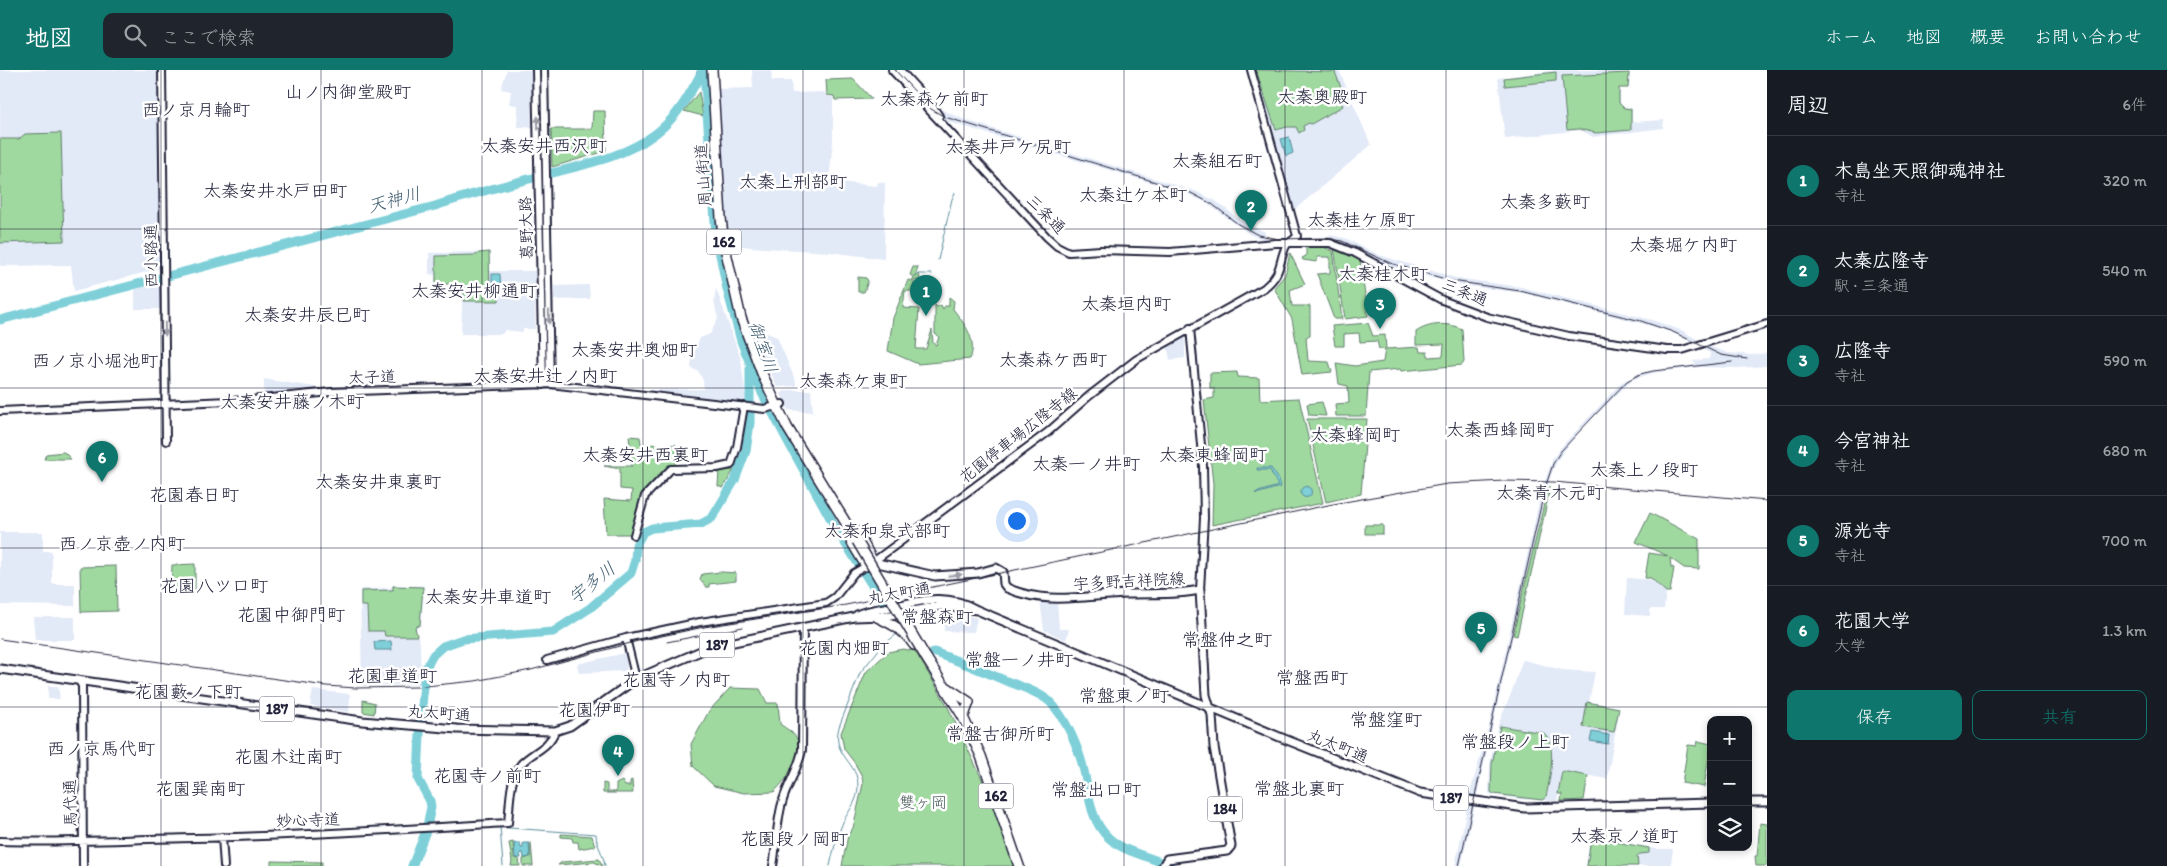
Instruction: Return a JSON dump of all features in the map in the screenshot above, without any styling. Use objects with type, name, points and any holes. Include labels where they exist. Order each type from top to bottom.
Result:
[{"type":"highway","name":"周山街道","points":[[713,70],[724,243],[742,318],[774,407],[805,453],[962,715],[981,756],[1019,866]]},
{"type":"highway","points":[[805,453],[822,472],[868,565]]},
{"type":"highway","points":[[909,611],[907,627],[909,637]]},
{"type":"highway","points":[[876,617],[896,626],[909,637],[949,703],[962,715],[965,713],[969,702],[942,683]]},
{"type":"main road","name":"西小路通","points":[[162,70],[166,441]]},
{"type":"main road","name":"葛野大路","points":[[536,70],[542,170]]},
{"type":"main road","name":"葛野大路","points":[[544,70],[542,181],[547,385]]},
{"type":"main road","name":"三条通","points":[[892,70],[1047,237],[1057,246],[1069,252],[1095,250],[1170,252],[1290,242],[1325,242],[1336,245],[1442,300],[1530,328],[1580,338],[1676,350],[1767,324]]},
{"type":"main road","name":"三条通","points":[[900,70],[931,104],[943,124]]},
{"type":"main road","name":"花園停車場広隆寺線","points":[[548,660],[626,638],[722,618],[826,603],[835,597],[857,571],[868,565],[1048,432],[1089,396],[1137,359],[1267,286],[1275,277],[1282,263],[1286,246],[1297,236],[1251,70]]},
{"type":"main road","points":[[1190,328],[1203,475],[1204,518],[1200,590]]},
{"type":"main road","name":"太子道","points":[[0,411],[252,400],[331,392],[547,385],[749,407],[774,407]]},
{"type":"main road","points":[[634,536],[645,496],[671,469],[731,465],[749,407]]},
{"type":"main road","name":"宇多野吉祥院線","points":[[868,565],[935,576],[978,573],[996,568],[1003,572],[1005,587],[1049,599],[1128,594],[1161,595],[1200,590],[1206,694],[1212,715],[1214,747],[1231,846],[1227,850],[1165,863]]},
{"type":"main road","name":"丸太町通","points":[[0,669],[362,721],[457,729],[555,731],[570,726],[636,679],[710,647],[916,602],[949,600],[964,603],[1379,778],[1420,793],[1525,808],[1707,804]]},
{"type":"main road","points":[[867,612],[888,612],[904,609],[909,611],[916,602]]},
{"type":"main road","name":"丸太町通","points":[[854,617],[876,617],[941,606],[977,610]]},
{"type":"main road","points":[[774,866],[782,801],[790,778],[798,766],[802,750],[803,627]]},
{"type":"main road","points":[[626,638],[636,679]]},
{"type":"main road","name":"馬代通","points":[[79,681],[82,686],[83,866]]},
{"type":"main road","name":"妙心寺道","points":[[0,841],[84,841],[222,837],[408,829],[508,822],[516,773],[521,764],[549,742],[555,731]]},
{"type":"main road","points":[[1752,802],[1767,802]]},
{"type":"main road","points":[[222,837],[224,866]]},
{"type":"shaded area","points":[[0,70],[158,70],[161,265],[158,269],[74,291],[71,265],[0,266]]},
{"type":"shaded area","points":[[507,70],[531,70],[532,127],[517,127],[518,105],[509,104],[511,91],[501,89]]},
{"type":"shaded area","points":[[752,70],[771,70],[772,81],[791,81],[792,93],[825,92],[826,96],[833,97],[833,141],[829,181],[877,186],[878,182],[885,183],[884,259],[830,252],[731,244],[726,212],[718,89],[753,88]]},
{"type":"shaded area","points":[[1254,70],[1339,70],[1371,145],[1294,210]]},
{"type":"shaded area","points":[[1558,70],[1615,70],[1616,72],[1630,73],[1629,88],[1620,88],[1620,103],[1623,107],[1632,108],[1632,122],[1664,120],[1663,128],[1593,137],[1580,130],[1505,139],[1498,78]]},
{"type":"shaded area","points":[[940,109],[965,120],[1195,191],[1216,201],[1240,220],[1265,232],[1264,237],[1269,239],[1268,241],[1251,235],[1205,202],[1186,193],[946,121]]},
{"type":"shaded area","points":[[1329,235],[1345,238],[1379,255],[1456,278],[1521,287],[1652,320],[1683,331],[1708,346],[1728,353],[1752,355],[1767,353],[1767,366],[1738,368],[1701,367],[1657,372],[1633,379],[1578,432],[1558,459],[1550,477],[1542,507],[1461,866],[1455,866],[1470,793],[1489,726],[1541,493],[1553,458],[1622,382],[1645,372],[1697,365],[1692,361],[1709,359],[1710,353],[1682,337],[1663,329],[1523,293],[1461,285],[1387,266],[1329,240]]},
{"type":"shaded area","points":[[490,252],[490,271],[535,271],[535,329],[523,329],[523,332],[505,330],[502,334],[461,334],[463,284],[435,284],[435,275],[429,274],[429,253]]},
{"type":"shaded area","points":[[160,282],[160,309],[135,309],[135,290]]},
{"type":"shaded area","points":[[589,285],[590,299],[554,300],[554,286]]},
{"type":"shaded area","points":[[716,288],[741,360],[746,402],[645,390],[704,389],[703,380],[698,371],[692,369],[691,366],[693,353],[700,338],[710,334],[718,319],[714,301]]},
{"type":"shaded area","points":[[765,332],[777,337],[796,386],[777,387],[756,338],[765,339]]},
{"type":"shaded area","points":[[1185,334],[1185,358],[1170,360],[1167,344]]},
{"type":"shaded area","points":[[264,379],[321,388],[264,394]]},
{"type":"shaded area","points":[[790,390],[811,390],[813,412],[789,410],[781,394]]},
{"type":"shaded area","points":[[0,532],[43,532],[43,551],[52,551],[52,584],[75,584],[75,606],[0,605]]},
{"type":"shaded area","points":[[1627,578],[1652,580],[1666,592],[1664,609],[1650,609],[1650,616],[1625,614]]},
{"type":"shaded area","points":[[392,585],[424,586],[421,626],[415,628],[420,643],[421,684],[362,686],[360,589],[391,588]]},
{"type":"shaded area","points":[[1040,601],[1057,601],[1059,629],[1069,629],[1066,640],[1044,630]]},
{"type":"shaded area","points":[[950,611],[977,618],[974,632],[944,631],[944,614]]},
{"type":"shaded area","points":[[33,617],[75,617],[75,640],[35,640]]},
{"type":"shaded area","points":[[625,653],[626,671],[579,673],[577,664]]},
{"type":"shaded area","points":[[1524,660],[1562,670],[1595,672],[1589,702],[1620,707],[1607,779],[1562,771],[1557,801],[1518,799],[1489,794],[1490,763],[1498,725]]},
{"type":"shaded area","points":[[48,686],[58,686],[60,699],[48,699]]},
{"type":"shaded area","points":[[313,690],[350,694],[349,712],[310,706]]},
{"type":"shaded area","points":[[1594,838],[1656,849],[1673,849],[1671,863],[1668,866],[1586,866],[1589,845]]},
{"type":"green space","points":[[541,70],[543,170],[541,170]]},
{"type":"green space","points":[[1256,70],[1335,72],[1345,98],[1341,102],[1343,106],[1311,124],[1303,126],[1304,130],[1299,133],[1296,127],[1276,130]]},
{"type":"green space","points":[[1556,72],[1556,81],[1505,86],[1504,78]]},
{"type":"green space","points":[[1629,73],[1628,88],[1619,88],[1619,103],[1624,108],[1631,109],[1631,130],[1596,133],[1579,129],[1567,130],[1562,76]]},
{"type":"green space","points":[[853,79],[872,99],[835,100],[834,96],[827,95],[826,80]]},
{"type":"green space","points":[[699,92],[703,116],[684,111]]},
{"type":"green space","points":[[593,111],[605,111],[606,151],[552,167],[551,129],[592,129]]},
{"type":"green space","points":[[61,133],[64,241],[0,243],[0,139],[19,139],[25,134]]},
{"type":"green space","points":[[1321,246],[1333,251],[1342,319],[1334,319],[1317,274],[1330,273],[1330,257],[1317,257],[1317,262],[1303,260],[1302,258],[1306,256],[1306,247]]},
{"type":"green space","points":[[1334,248],[1360,260],[1368,316],[1345,319]]},
{"type":"green space","points":[[489,252],[490,294],[499,295],[499,301],[464,301],[464,284],[436,284],[436,256],[477,255]]},
{"type":"green space","points":[[1290,253],[1305,284],[1290,290],[1292,306],[1310,306],[1310,336],[1306,337],[1308,361],[1329,362],[1332,372],[1302,375],[1292,319],[1274,288],[1285,275]]},
{"type":"green space","points":[[913,267],[918,267],[915,277],[919,274],[920,278],[914,281],[914,291],[905,291],[903,308],[919,309],[916,349],[926,349],[932,330],[933,343],[936,345],[939,337],[935,334],[935,305],[937,307],[941,305],[943,309],[945,306],[949,306],[949,297],[954,301],[953,309],[969,332],[972,345],[970,359],[918,364],[888,351],[893,318],[908,280],[912,281],[914,277],[910,275]]},
{"type":"green space","points":[[858,277],[866,278],[868,281],[864,292],[858,292]]},
{"type":"green space","points":[[1368,323],[1373,336],[1385,335],[1386,349],[1419,347],[1420,352],[1427,352],[1429,357],[1443,356],[1444,344],[1416,345],[1416,332],[1439,324],[1451,325],[1462,329],[1464,362],[1462,365],[1369,372],[1366,416],[1336,416],[1335,404],[1349,403],[1348,386],[1339,384],[1336,363],[1355,366],[1383,362],[1385,349],[1379,349],[1377,341],[1360,342],[1359,333],[1344,334],[1344,346],[1335,346],[1332,326]]},
{"type":"green space","points":[[1237,372],[1238,377],[1259,378],[1260,400],[1299,398],[1323,503],[1212,525],[1213,484],[1204,400],[1214,398],[1214,388],[1210,388],[1210,373]]},
{"type":"green space","points":[[1322,402],[1326,416],[1309,415],[1307,404]]},
{"type":"green space","points":[[1307,419],[1367,419],[1361,494],[1326,502]]},
{"type":"green space","points":[[629,436],[640,437],[641,444],[676,445],[677,466],[642,496],[634,531],[631,534],[606,534],[604,499],[631,501],[632,490],[620,489],[620,469],[604,466],[632,466]]},
{"type":"green space","points":[[64,452],[71,459],[44,459],[46,454]]},
{"type":"green space","points":[[734,470],[723,488],[718,486],[719,471]]},
{"type":"green space","points":[[1548,487],[1550,487],[1546,507],[1517,636],[1513,635]]},
{"type":"green space","points":[[1650,513],[1699,539],[1699,569],[1684,568],[1670,558],[1671,567],[1674,568],[1670,592],[1666,592],[1651,578],[1645,578],[1649,553],[1668,556],[1636,542]]},
{"type":"green space","points":[[1365,525],[1383,525],[1383,534],[1365,534]]},
{"type":"green space","points":[[195,564],[195,589],[171,588],[172,565]]},
{"type":"green space","points":[[116,566],[117,611],[81,612],[80,567]]},
{"type":"green space","points":[[736,573],[736,581],[709,584],[709,587],[706,587],[700,579],[702,574]]},
{"type":"green space","points":[[393,586],[423,587],[420,625],[415,627],[417,636],[385,636],[384,631],[368,631],[367,606],[361,606],[361,591],[393,590]]},
{"type":"green space","name":"雙ヶ岡","points":[[903,649],[915,651],[947,705],[989,794],[1014,866],[842,866],[848,835],[853,828],[863,784],[862,776],[844,749],[841,733],[866,672],[888,652]]},
{"type":"green space","points":[[730,688],[760,689],[767,703],[778,703],[780,724],[796,737],[799,745],[797,760],[789,774],[774,792],[744,793],[714,786],[693,766],[691,744],[709,711]]},
{"type":"green space","points":[[363,700],[375,703],[374,714],[363,712]]},
{"type":"green space","points":[[1587,702],[1619,708],[1614,732],[1583,727]]},
{"type":"green space","points":[[1500,726],[1544,733],[1548,739],[1552,755],[1546,797],[1542,800],[1494,794],[1491,792],[1492,764]]},
{"type":"green space","points":[[1698,741],[1707,743],[1707,769],[1704,787],[1682,783],[1688,745],[1697,746]]},
{"type":"green space","points":[[1562,771],[1588,776],[1584,800],[1561,801],[1562,794],[1558,794]]},
{"type":"green space","points":[[632,780],[633,793],[603,793],[603,783],[607,784],[607,792],[616,792],[616,784],[622,781],[625,786],[630,786],[630,781]]},
{"type":"green space","points":[[1760,823],[1767,824],[1767,866],[1756,866],[1755,856],[1757,856]]},
{"type":"green space","points":[[561,834],[592,836],[595,846],[579,849],[578,842],[573,842],[572,838],[561,837]]},
{"type":"green space","points":[[1594,838],[1649,848],[1649,853],[1637,856],[1638,866],[1587,866],[1590,845]]},
{"type":"green space","points":[[513,842],[514,858],[519,859],[520,866],[511,866],[509,843]]},
{"type":"green space","points":[[530,843],[533,866],[523,866],[523,859],[530,857]]},
{"type":"green space","points":[[599,859],[603,866],[594,862],[558,865],[562,862]]},
{"type":"green space","points":[[271,861],[322,862],[322,866],[271,866]]},
{"type":"water","points":[[697,71],[707,71],[706,81],[695,80]]},
{"type":"water","points":[[1289,137],[1293,153],[1286,156],[1281,139]]},
{"type":"water","points":[[492,274],[500,274],[501,292],[492,292]]},
{"type":"water","points":[[1257,468],[1271,468],[1278,478],[1280,487],[1256,494],[1278,486],[1270,470],[1257,470]]},
{"type":"water","points":[[1306,486],[1312,492],[1306,498],[1300,492]]},
{"type":"water","points":[[391,641],[392,650],[375,650],[374,642]]},
{"type":"water","points":[[1592,732],[1609,735],[1608,744],[1590,741]]},
{"type":"water","points":[[514,843],[520,843],[521,848],[523,848],[523,843],[529,843],[530,857],[524,858],[523,853],[520,853],[521,858],[515,858]]},
{"type":"waterway","name":"天神川","points":[[0,320],[435,206],[493,188],[619,154],[644,142],[663,128],[682,105],[703,70]]},
{"type":"waterway","name":"御室川","points":[[704,72],[716,235],[727,289],[741,341],[762,393],[792,449],[838,532],[884,604]]},
{"type":"waterway","points":[[938,260],[955,193]]},
{"type":"waterway","points":[[916,277],[918,274],[926,274]]},
{"type":"waterway","name":"宇多川","points":[[421,719],[425,670],[433,655],[443,646],[463,639],[553,632],[590,608],[631,573],[635,560],[636,545],[643,532],[652,528],[701,524],[712,518],[735,480],[746,451],[750,423],[750,369]]},
{"type":"waterway","points":[[830,866],[843,822],[858,792],[857,778],[839,745],[839,727],[860,673],[881,647],[898,633]]},
{"type":"waterway","name":"御室川","points":[[934,652],[1028,689],[1049,701],[1066,724],[1075,743],[1084,771],[1091,807],[1103,831],[1122,847],[1170,866]]},
{"type":"waterway","name":"宇多川","points":[[412,866],[426,831],[431,807],[430,801],[418,779],[420,733]]},
{"type":"waterway","points":[[494,827],[596,834],[605,866]]},
{"type":"waterway","points":[[500,827],[503,866]]},
{"type":"tram line","points":[[895,70],[931,109],[945,117],[1191,193],[1212,204],[1238,224],[1258,235],[1279,239],[1327,238],[1342,241],[1390,263],[1452,281],[1520,291],[1641,321],[1673,332],[1721,355],[1747,359]]},
{"type":"tram line","points":[[1459,866],[1545,488],[1553,464],[1560,452],[1627,381],[1640,374],[1653,371],[1732,362]]},
{"type":"railway","points":[[0,639],[326,686],[356,688],[416,687],[475,681],[531,670],[638,641],[704,627],[846,605],[1333,504],[1447,484],[1504,481],[1554,482],[1767,501]]},
{"type":"railway","points":[[667,642],[743,627]]},
{"type":"place","name":"太秦広隆寺","points":[[1251,231]]},
{"type":"place","name":"木島坐天照御魂神社","points":[[926,316]]},
{"type":"place","name":"広隆寺","points":[[1380,329]]},
{"type":"place","name":"花園大学","points":[[102,482]]},
{"type":"place","name":"源光寺","points":[[1481,653]]},
{"type":"place","name":"今宮神社","points":[[618,776]]},
{"type":"district","name":"山ノ内御堂殿町","points":[[348,92]]},
{"type":"district","name":"太秦奥殿町","points":[[1322,97]]},
{"type":"district","name":"太秦森ケ前町","points":[[934,99]]},
{"type":"district","name":"西ノ京月輪町","points":[[196,110]]},
{"type":"district","name":"太秦安井西沢町","points":[[544,146]]},
{"type":"district","name":"太秦井戸ケ尻町","points":[[1008,147]]},
{"type":"district","name":"太秦組石町","points":[[1217,161]]},
{"type":"district","name":"太秦上刑部町","points":[[793,182]]},
{"type":"district","name":"太秦安井水戸田町","points":[[275,191]]},
{"type":"district","name":"太秦辻ケ本町","points":[[1133,195]]},
{"type":"district","name":"太秦多藪町","points":[[1545,202]]},
{"type":"district","name":"太秦桂ケ原町","points":[[1361,220]]},
{"type":"district","name":"太秦堀ケ内町","points":[[1683,245]]},
{"type":"district","name":"太秦桂木町","points":[[1383,274]]},
{"type":"district","name":"太秦安井柳通町","points":[[474,291]]},
{"type":"district","name":"太秦垣内町","points":[[1126,304]]},
{"type":"district","name":"太秦安井辰巳町","points":[[307,315]]},
{"type":"district","name":"太秦安井奥畑町","points":[[634,350]]},
{"type":"district","name":"太秦森ケ西町","points":[[1053,360]]},
{"type":"district","name":"西ノ京小堀池町","points":[[95,361]]},
{"type":"district","name":"太秦安井辻ノ内町","points":[[545,376]]},
{"type":"district","name":"太秦森ケ東町","points":[[853,381]]},
{"type":"district","name":"太秦安井藤ノ木町","points":[[292,402]]},
{"type":"district","name":"太秦西蜂岡町","points":[[1500,430]]},
{"type":"district","name":"太秦蜂岡町","points":[[1355,435]]},
{"type":"district","name":"太秦安井西裏町","points":[[645,455]]},
{"type":"district","name":"太秦東蜂岡町","points":[[1213,455]]},
{"type":"district","name":"太秦一ノ井町","points":[[1086,464]]},
{"type":"district","name":"太秦上ノ段町","points":[[1644,470]]},
{"type":"district","name":"太秦安井東裏町","points":[[378,482]]},
{"type":"district","name":"太秦青木元町","points":[[1550,493]]},
{"type":"district","name":"花園春日町","points":[[194,495]]},
{"type":"district","name":"太秦和泉式部町","points":[[887,531]]},
{"type":"district","name":"西ノ京壺ノ内町","points":[[122,544]]},
{"type":"district","name":"花園八ツ口町","points":[[214,586]]},
{"type":"district","name":"太秦安井車道町","points":[[488,597]]},
{"type":"district","name":"花園中御門町","points":[[291,615]]},
{"type":"district","name":"常盤森町","points":[[937,617]]},
{"type":"district","name":"常盤仲之町","points":[[1227,640]]},
{"type":"district","name":"花園内畑町","points":[[844,648]]},
{"type":"district","name":"常盤一ノ井町","points":[[1019,660]]},
{"type":"district","name":"花園車道町","points":[[392,676]]},
{"type":"district","name":"常盤西町","points":[[1312,678]]},
{"type":"district","name":"花園寺ノ内町","points":[[676,680]]},
{"type":"district","name":"花園藪ノ下町","points":[[188,692]]},
{"type":"district","name":"常盤東ノ町","points":[[1124,696]]},
{"type":"district","name":"花園伊町","points":[[594,710]]},
{"type":"district","name":"常盤窪町","points":[[1386,720]]},
{"type":"district","name":"常盤古御所町","points":[[1000,734]]},
{"type":"district","name":"常盤段ノ上町","points":[[1515,742]]},
{"type":"district","name":"西ノ京馬代町","points":[[101,749]]},
{"type":"district","name":"花園木辻南町","points":[[288,757]]},
{"type":"district","name":"花園寺ノ前町","points":[[487,776]]},
{"type":"district","name":"花園巽南町","points":[[200,789]]},
{"type":"district","name":"常盤北裏町","points":[[1299,789]]},
{"type":"district","name":"常盤出口町","points":[[1096,790]]},
{"type":"district","name":"太秦京ノ道町","points":[[1624,836]]},
{"type":"district","name":"花園段ノ岡町","points":[[794,839]]}]
